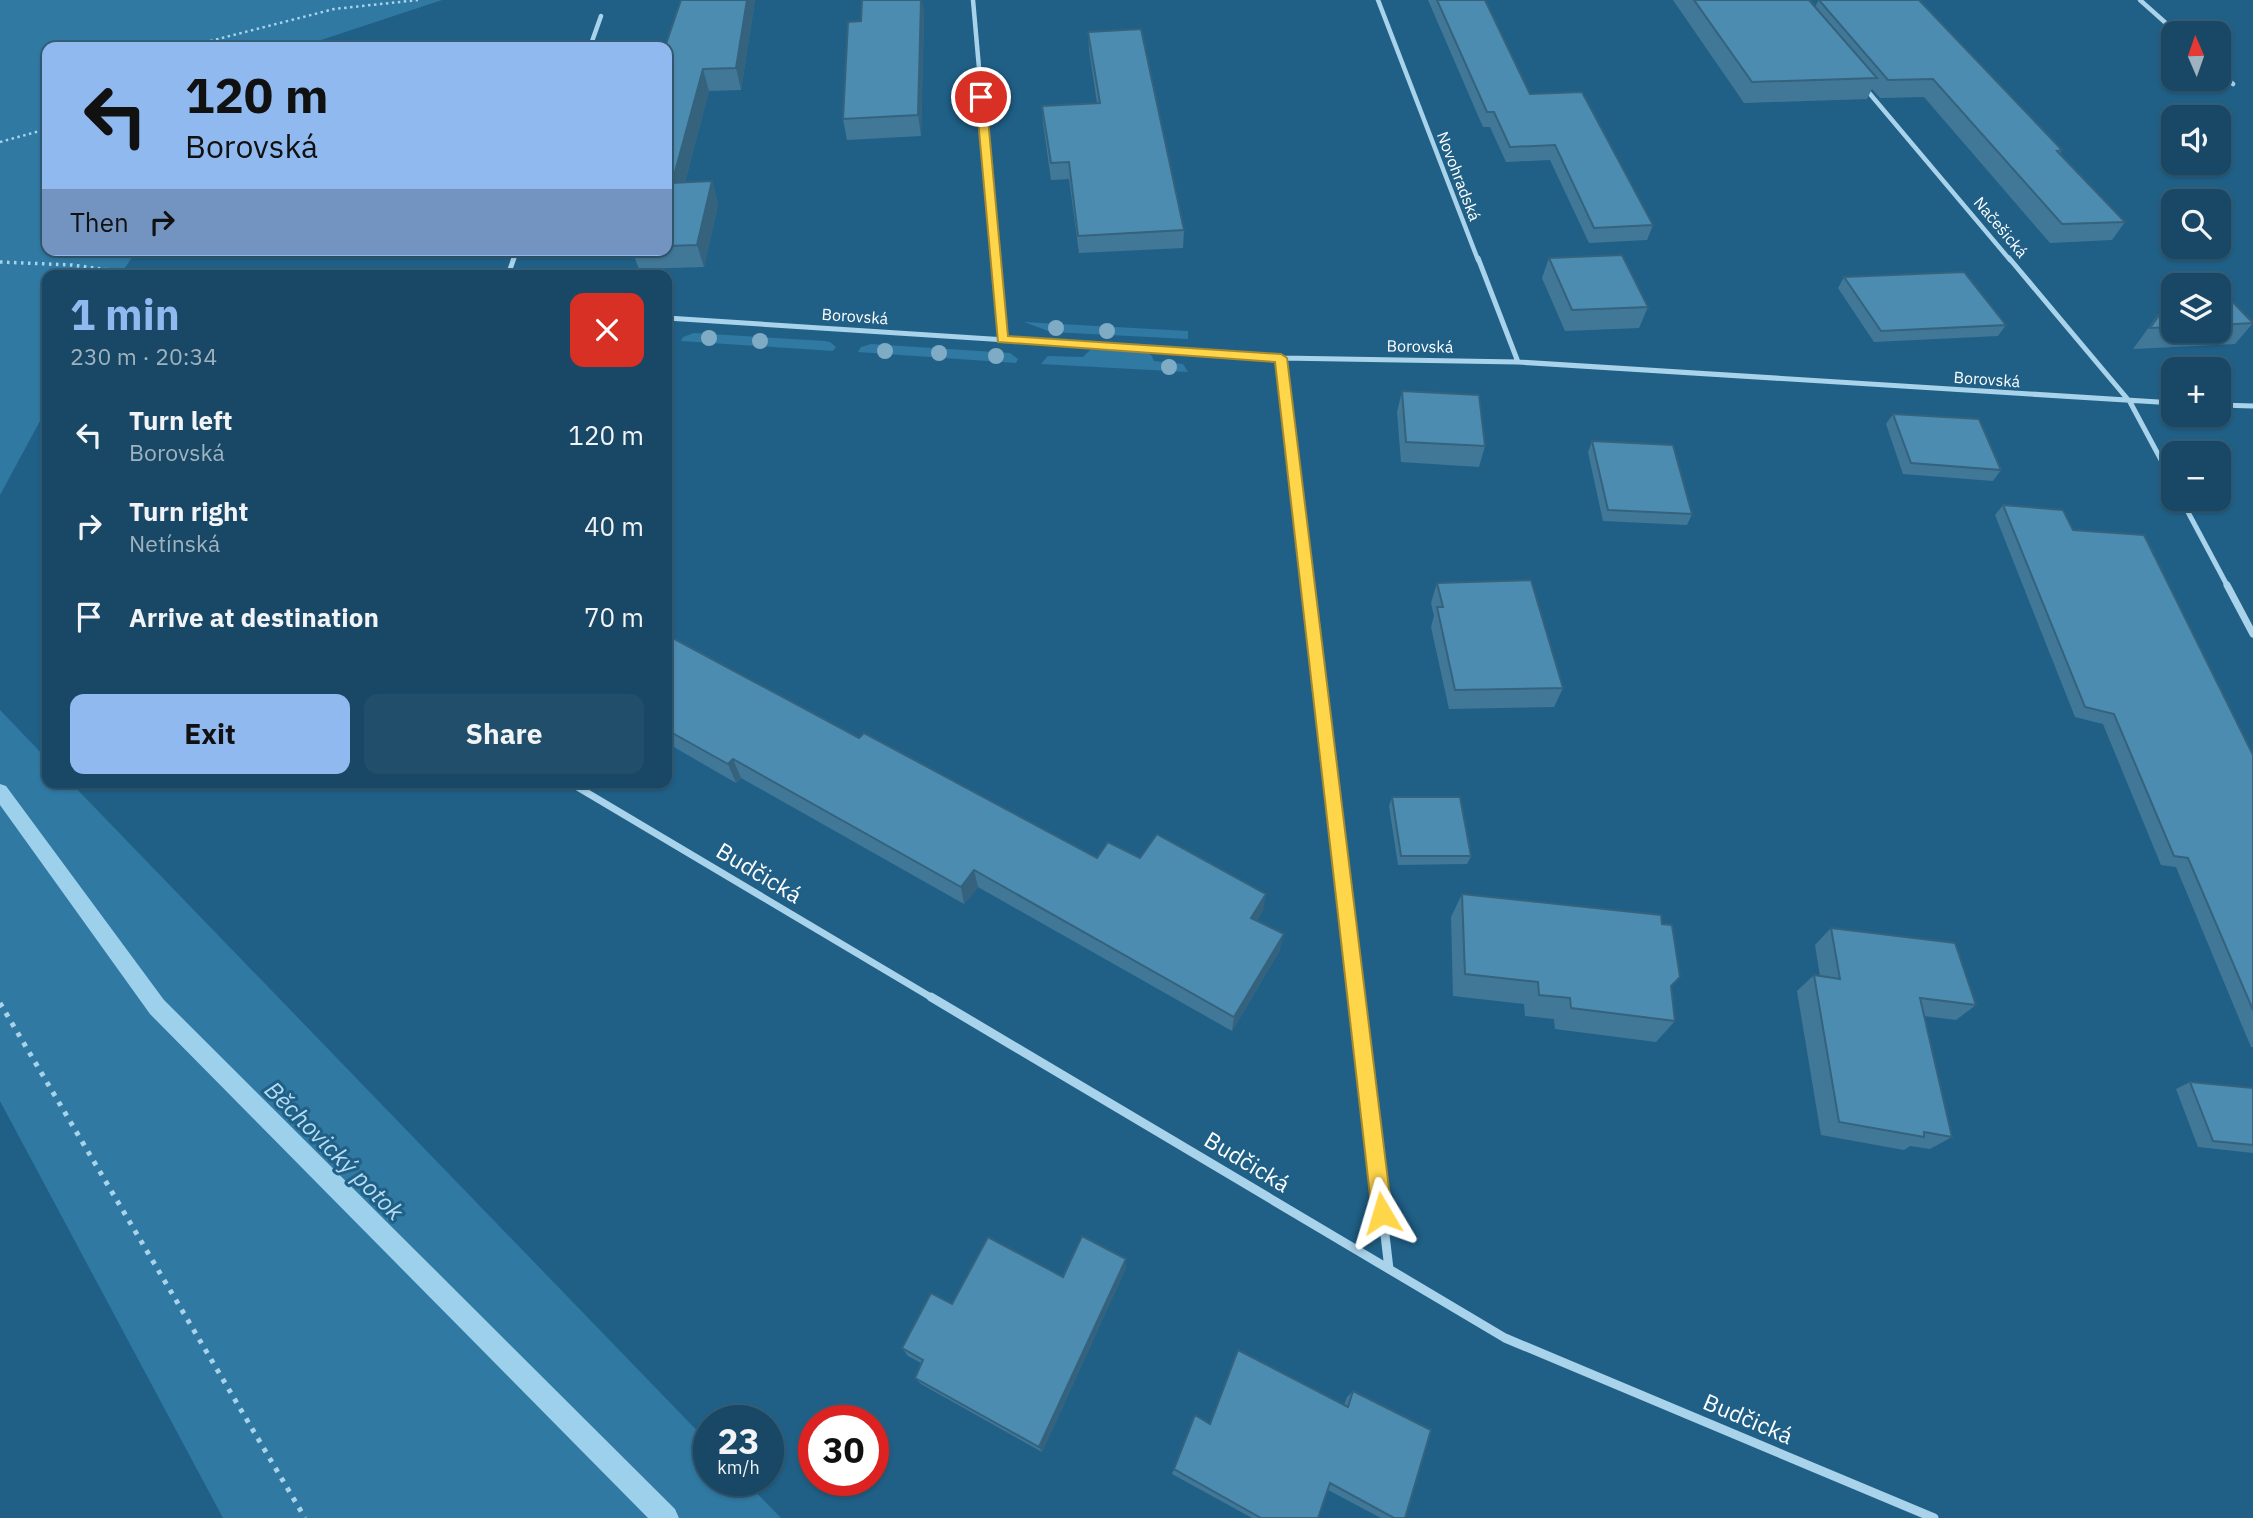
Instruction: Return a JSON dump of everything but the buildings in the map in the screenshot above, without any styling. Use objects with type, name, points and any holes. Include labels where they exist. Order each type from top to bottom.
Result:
[{"type":"street","points":[[972,0],[1003,339]]},
{"type":"street","name":"Novohradská","points":[[1378,0],[1518,362]]},
{"type":"street","points":[[2140,0],[2164,21]]},
{"type":"street","points":[[592,42],[601,16]]},
{"type":"street","name":"Načešická","points":[[1862,85],[2130,402],[2161,460]]},
{"type":"street","name":"Borovská","points":[[672,318],[1281,358],[1518,362],[2161,403]]},
{"type":"street","points":[[1281,358],[1389,1269]]},
{"type":"street","points":[[2231,405],[2253,406]]},
{"type":"street","points":[[2187,511],[2253,634]]},
{"type":"street","name":"Budčická","points":[[579,788],[1505,1338],[1934,1518]]},
{"type":"path","points":[[206,42],[334,9],[418,0]]},
{"type":"path","points":[[0,142],[42,130]]},
{"type":"path","points":[[0,262],[72,265],[109,270]]},
{"type":"path","points":[[0,1003],[305,1518]]},
{"type":"shaded area","points":[[0,0],[442,0],[315,42],[42,42],[42,256],[133,256],[123,270],[42,270],[42,417],[0,495]]},
{"type":"shaded area","points":[[1024,322],[1188,331],[1188,339],[1051,332]]},
{"type":"shaded area","points":[[694,333],[825,341],[836,347],[833,351],[681,341],[683,337]]},
{"type":"shaded area","points":[[871,344],[1010,353],[1018,359],[1016,363],[858,352],[861,347]]},
{"type":"shaded area","points":[[1090,350],[1146,352],[1154,361],[1183,364],[1188,372],[1041,364],[1048,356],[1083,357]]},
{"type":"shaded area","points":[[0,710],[42,754],[42,788],[76,788],[693,1426],[693,1496],[760,1496],[781,1518],[223,1518],[0,1101]]},
{"type":"waterway","name":"Běchovický potok","points":[[0,791],[157,1007],[666,1518]]},
{"type":"route","points":[[981,97],[1003,339],[1281,358],[1382,1213]]}]
